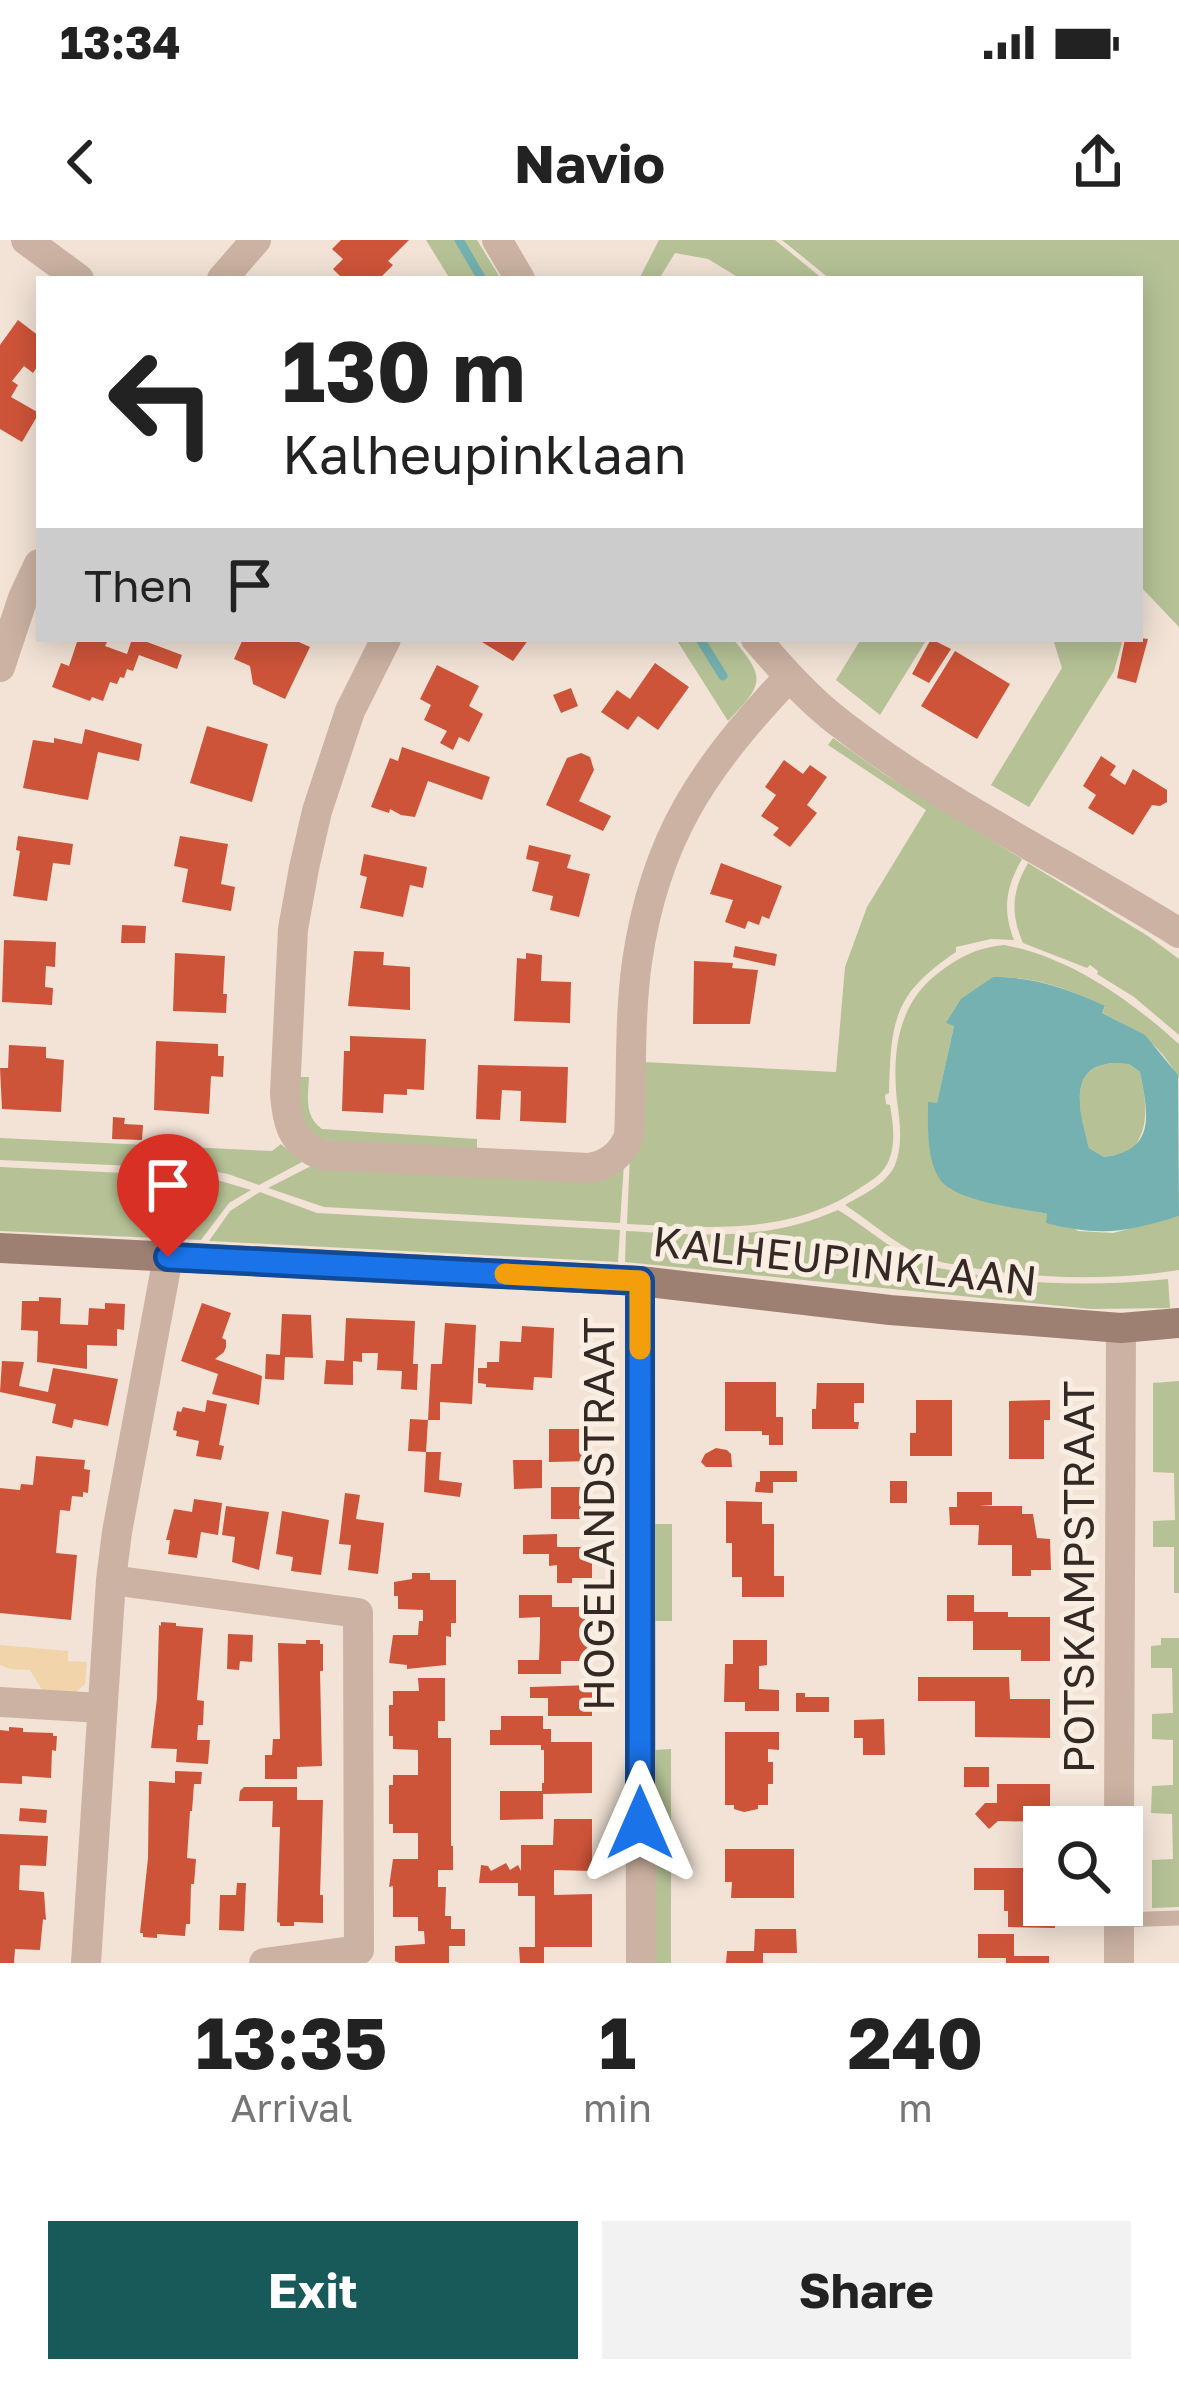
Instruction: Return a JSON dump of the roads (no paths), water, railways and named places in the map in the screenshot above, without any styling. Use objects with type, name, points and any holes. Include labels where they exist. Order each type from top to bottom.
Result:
[{"type":"street","points":[[26,240],[75,276]]},
{"type":"street","points":[[225,276],[256,240]]},
{"type":"street","points":[[497,240],[518,276]]},
{"type":"street","points":[[0,667],[36,570]]},
{"type":"street","points":[[384,642],[350,711],[317,811],[293,929],[287,1119],[306,1149],[322,1155],[589,1168],[610,1162],[625,1147],[636,966],[648,900],[671,835],[701,783],[739,730],[789,677]]},
{"type":"street","points":[[759,642],[838,722],[892,760],[1179,933]]},
{"type":"street","name":"KALHEUPINKLAAN","points":[[0,1248],[640,1281],[890,1310],[1121,1328],[1179,1323]]},
{"type":"street","points":[[86,1963],[112,1580],[168,1257]]},
{"type":"street","name":"HOGELANDSTRAAT","points":[[640,1281],[641,1963]]},
{"type":"street","name":"POTSKAMPSTRAAT","points":[[1118,1806],[1121,1328]]},
{"type":"street","points":[[112,1580],[358,1613],[359,1950],[263,1963]]},
{"type":"street","points":[[0,1702],[101,1708]]},
{"type":"street","points":[[1119,1926],[1119,1963]]},
{"type":"lane","points":[[1143,1914],[1179,1918]]},
{"type":"water","points":[[993,977],[1037,981],[1105,1006],[1102,1013],[1145,1035],[1178,1075],[1179,1216],[1128,1229],[1083,1230],[1046,1223],[1047,1214],[972,1198],[947,1186],[932,1160],[928,1102],[937,1103],[954,1026],[946,1023],[961,999]],"holes":[[[1129,1064],[1140,1072],[1145,1128],[1133,1147],[1104,1157],[1089,1148],[1080,1108],[1081,1086],[1095,1068]]]},
{"type":"waterway","points":[[459,240],[480,276]]},
{"type":"waterway","points":[[702,642],[723,676]]}]
